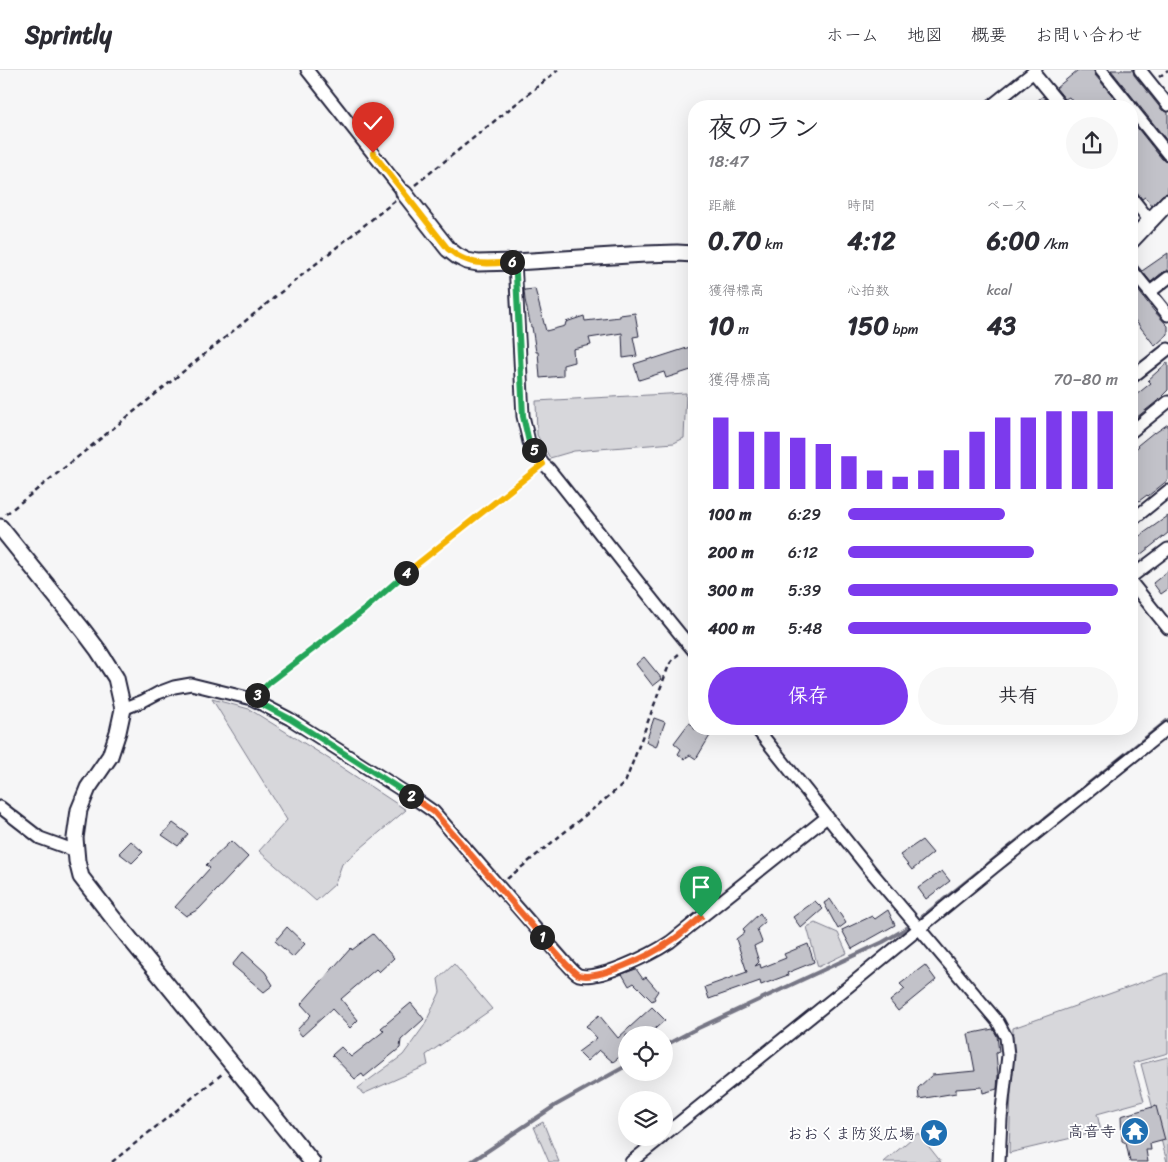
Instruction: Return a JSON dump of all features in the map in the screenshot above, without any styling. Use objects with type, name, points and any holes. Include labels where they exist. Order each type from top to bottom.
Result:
[{"type":"street","points":[[307,70],[448,249],[467,261],[478,263],[515,262],[646,254],[688,254]]},
{"type":"street","points":[[1101,70],[1125,100]]},
{"type":"street","points":[[1140,70],[1168,105]]},
{"type":"street","points":[[999,100],[1034,71],[1056,100]]},
{"type":"street","points":[[1138,116],[1168,154]]},
{"type":"street","points":[[1138,234],[1168,202]]},
{"type":"street","points":[[1138,206],[1150,221]]},
{"type":"street","points":[[515,262],[523,416],[529,442],[543,464],[688,643]]},
{"type":"street","points":[[1138,277],[1168,315]]},
{"type":"street","points":[[1150,292],[1168,278]]},
{"type":"street","points":[[1138,373],[1168,349]]},
{"type":"street","points":[[1138,426],[1168,402]]},
{"type":"street","points":[[1138,515],[1168,491]]},
{"type":"street","points":[[0,527],[98,650],[116,678],[123,709],[118,732],[110,756],[88,788],[79,810],[75,838],[81,877],[312,1162]]},
{"type":"street","points":[[1138,572],[1168,549]]},
{"type":"street","points":[[1138,591],[1168,628]]},
{"type":"street","points":[[123,709],[174,687],[191,684],[252,699],[290,719],[434,812],[577,975],[596,975],[616,969],[670,942],[827,817]]},
{"type":"street","points":[[673,1127],[1168,728]]},
{"type":"street","points":[[762,735],[827,817],[998,1022],[1006,1037],[1008,1055],[1001,1118],[999,1162]]},
{"type":"street","points":[[0,807],[40,838],[76,852]]},
{"type":"street","points":[[631,1162],[650,1146]]},
{"type":"path","points":[[0,519],[558,70]]},
{"type":"path","points":[[252,699],[270,682],[364,610],[411,569],[543,464]]},
{"type":"path","points":[[498,886],[624,783],[669,666],[674,658],[688,650]]},
{"type":"path","points":[[112,1162],[233,1065]]},
{"type":"shaded area","points":[[686,393],[684,438],[674,443],[574,451],[550,458],[537,435],[536,401]]},
{"type":"shaded area","points":[[212,699],[249,709],[406,810],[342,864],[335,884],[316,901],[259,851],[287,820]]},
{"type":"shaded area","points":[[815,923],[838,933],[847,953],[818,967],[807,927]]},
{"type":"shaded area","points":[[454,964],[492,1009],[426,1055],[428,1065],[363,1094],[358,1088],[403,1055],[424,1026],[440,992],[438,979]]},
{"type":"shaded area","points":[[1168,973],[1168,1053],[1133,1063],[1144,1101],[1097,1114],[1101,1131],[1009,1153],[1013,1028]]},
{"type":"shaded area","points":[[1168,1057],[1168,1162],[1167,1162],[1141,1064]]},
{"type":"shaded area","points":[[543,1122],[559,1162],[549,1162],[534,1127]]},
{"type":"shaded area","points":[[918,1133],[941,1162],[884,1162]]},
{"type":"building","points":[[1078,70],[1094,70],[1095,75],[1116,100],[1071,100],[1069,97],[1065,99],[1056,88]]},
{"type":"building","points":[[1111,70],[1133,70],[1134,75],[1162,110],[1168,112],[1168,142],[1138,104],[1138,100],[1135,100]]},
{"type":"building","points":[[1043,96],[1046,100],[1038,100]]},
{"type":"building","points":[[1138,129],[1162,159],[1168,161],[1168,193],[1162,195],[1152,206],[1145,197],[1142,199],[1138,193]]},
{"type":"building","points":[[1168,253],[1168,271],[1163,272],[1151,282],[1142,271]]},
{"type":"building","points":[[535,289],[546,331],[565,326],[566,322],[584,316],[585,321],[620,317],[620,315],[635,313],[639,336],[633,337],[637,356],[623,358],[622,333],[589,338],[591,345],[573,349],[574,362],[563,365],[563,376],[540,378],[538,352],[536,352],[524,290]]},
{"type":"building","points":[[1138,290],[1168,326],[1168,334],[1155,346],[1138,324]]},
{"type":"building","points":[[688,348],[688,371],[666,378],[664,372],[639,380],[634,364]]},
{"type":"building","points":[[1168,362],[1168,390],[1138,416],[1138,393],[1151,383],[1148,380]]},
{"type":"building","points":[[1168,424],[1168,480],[1138,502],[1138,445]]},
{"type":"building","points":[[1168,516],[1168,533],[1138,557],[1138,537]]},
{"type":"building","points":[[1168,571],[1168,589],[1161,594],[1153,583]]},
{"type":"building","points":[[644,657],[662,679],[653,686],[636,664]]},
{"type":"building","points":[[654,718],[665,722],[656,747],[646,742]]},
{"type":"building","points":[[688,724],[688,735],[710,735],[696,759],[690,755],[684,759],[678,754],[681,749],[674,743]]},
{"type":"building","points":[[173,823],[188,834],[178,846],[162,835]]},
{"type":"building","points":[[922,840],[933,853],[912,870],[900,855]]},
{"type":"building","points":[[131,841],[143,852],[132,863],[119,853]]},
{"type":"building","points":[[231,841],[248,857],[199,909],[186,916],[175,907],[210,868],[206,865]]},
{"type":"building","points":[[942,871],[950,881],[926,899],[918,888]]},
{"type":"building","points":[[830,899],[846,923],[838,929],[824,903]]},
{"type":"building","points":[[815,901],[823,909],[801,928],[793,917]]},
{"type":"building","points":[[888,910],[895,925],[852,949],[842,930],[872,916],[875,919]]},
{"type":"building","points":[[760,913],[765,922],[757,929],[762,942],[754,946],[759,962],[755,966],[760,964],[761,968],[786,958],[784,954],[808,944],[814,962],[787,973],[788,975],[761,985],[760,981],[709,999],[705,987],[747,972],[736,939],[745,932],[743,929]]},
{"type":"building","points":[[287,927],[305,944],[293,957],[275,941]]},
{"type":"building","points":[[373,934],[394,958],[379,972],[376,969],[341,999],[358,1020],[350,1028],[332,1009],[302,1036],[297,1030],[311,1015],[301,1004],[351,948],[352,950]]},
{"type":"building","points":[[243,952],[265,972],[273,985],[264,992],[232,965]]},
{"type":"building","points":[[925,965],[936,980],[898,1011],[890,1001],[905,989],[900,984]]},
{"type":"building","points":[[636,969],[643,979],[646,977],[658,991],[654,997],[655,999],[652,1001],[634,983],[629,986],[622,974]]},
{"type":"building","points":[[411,1003],[424,1019],[401,1040],[400,1048],[364,1077],[362,1074],[355,1079],[332,1055],[341,1047],[351,1057],[384,1031],[381,1028]]},
{"type":"building","points":[[652,1007],[665,1020],[658,1026],[631,1026]]},
{"type":"building","points":[[599,1015],[618,1038],[618,1058],[613,1062],[599,1050],[587,1061],[578,1052],[597,1038],[586,1026]]},
{"type":"building","points":[[993,1029],[997,1036],[999,1052],[996,1053],[997,1089],[983,1093],[982,1087],[956,1089],[956,1093],[919,1099],[918,1088],[932,1075],[975,1071],[968,1034]]},
{"type":"building","points":[[1156,1106],[1165,1140],[1150,1144],[1151,1150],[1146,1150],[1148,1162],[1130,1162],[1126,1143],[1122,1141],[1121,1116]]},
{"type":"waterway","points":[[922,917],[1168,720]]},
{"type":"waterway","points":[[673,1041],[883,942],[907,928]]},
{"type":"waterway","points":[[471,1162],[556,1105],[618,1070]]},
{"type":"place","name":"高音寺","points":[[1135,1131]]},
{"type":"place","name":"おおくま防災広場","points":[[934,1133]]},
{"type":"route","points":[[373,153],[448,249],[457,256],[467,261],[478,263],[515,262],[523,416],[529,442],[543,464],[411,569],[364,610],[270,682],[252,699],[290,719],[434,812],[577,975],[596,975],[616,969],[657,950],[701,917]]}]
